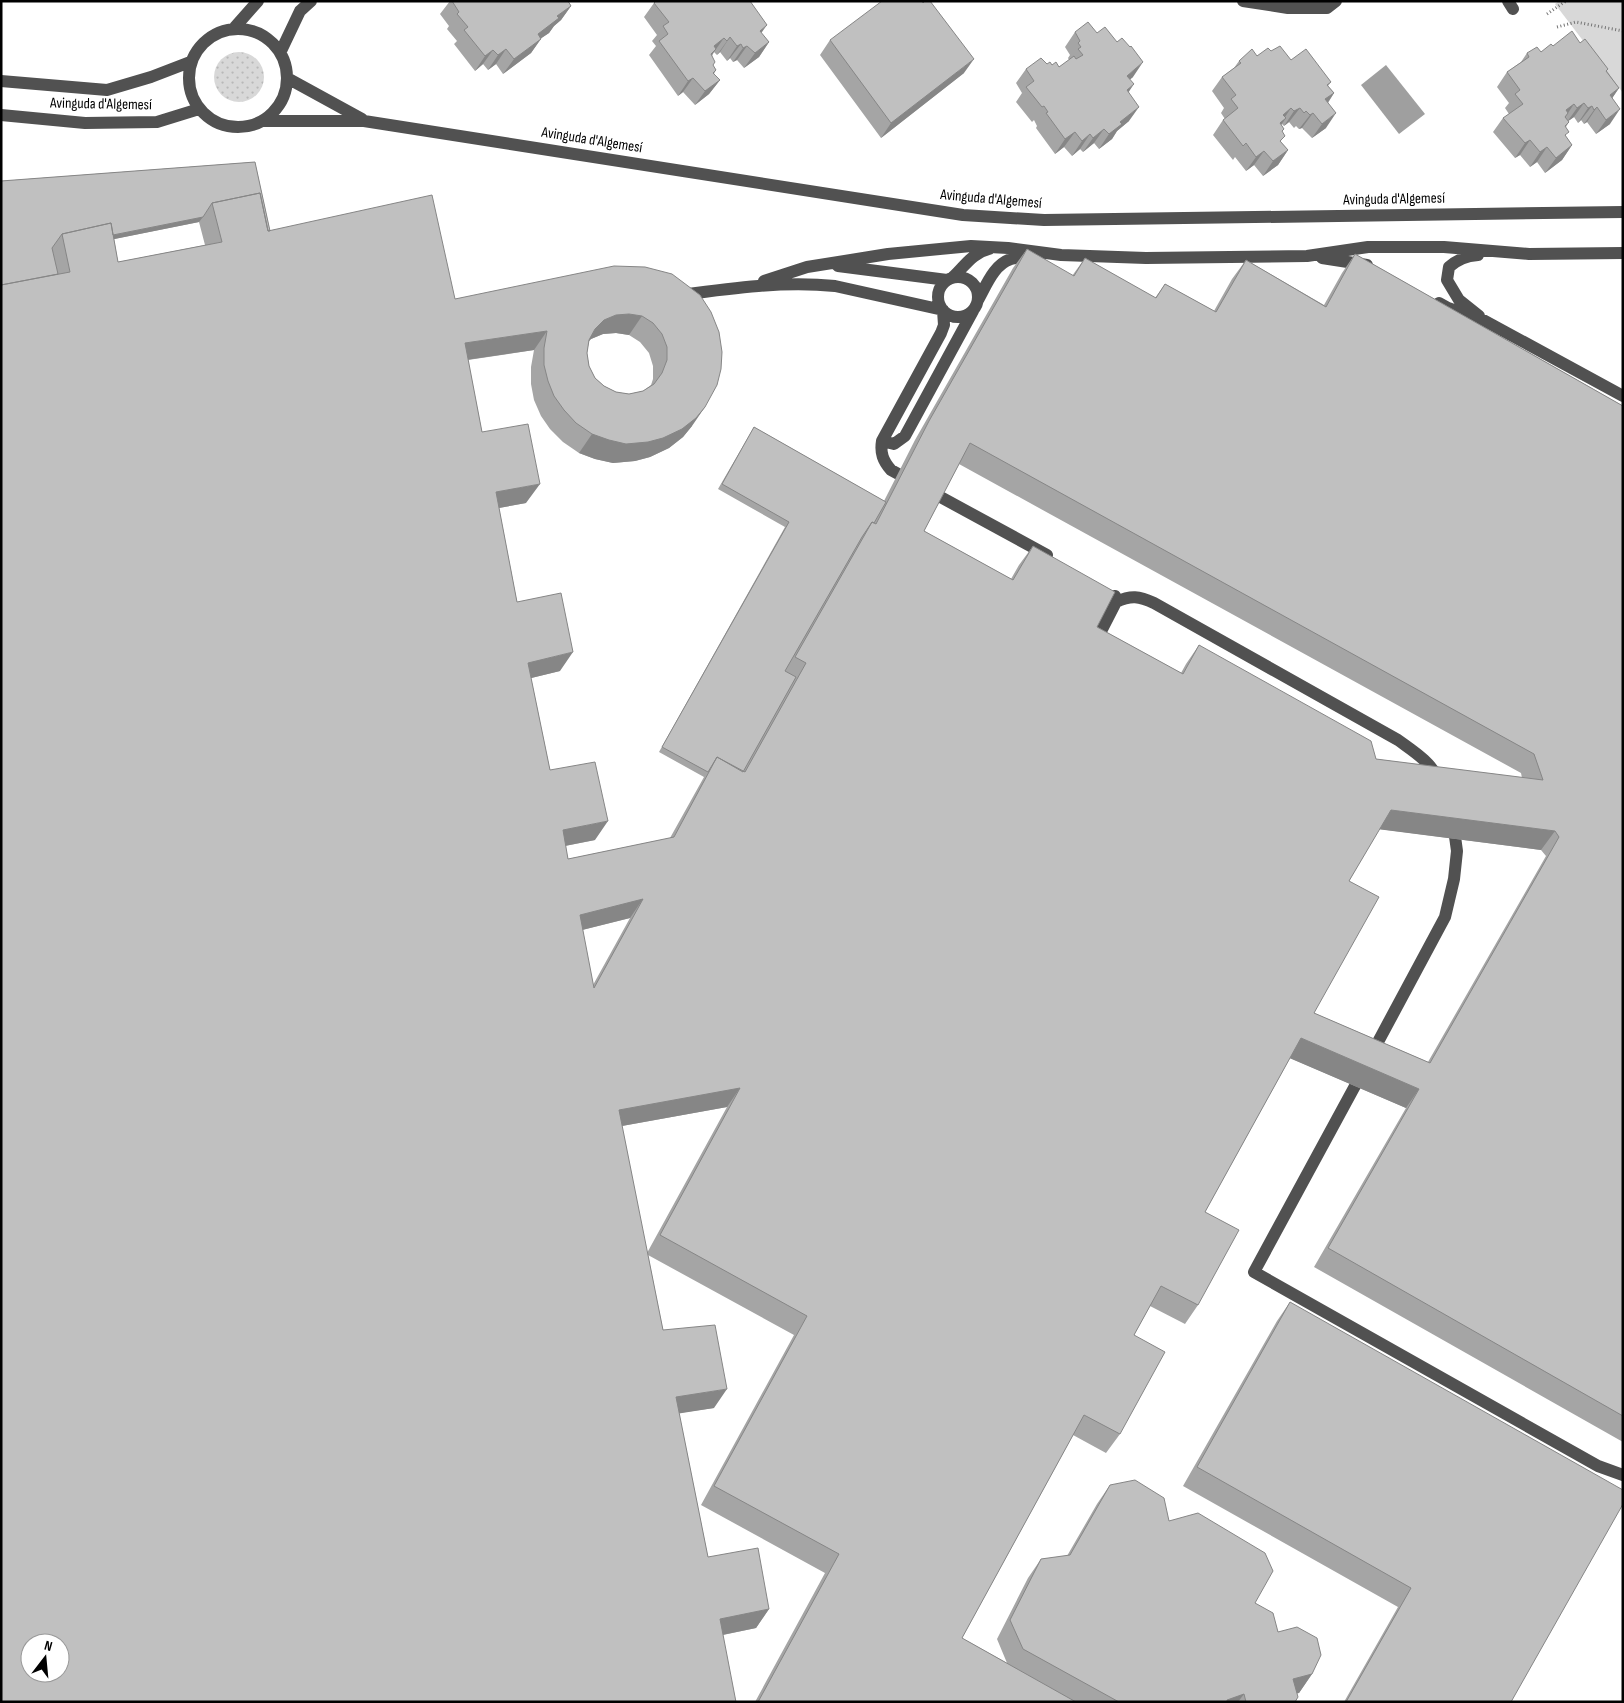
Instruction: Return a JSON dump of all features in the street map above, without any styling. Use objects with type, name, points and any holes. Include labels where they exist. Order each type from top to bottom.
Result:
[{"type":"street","points":[[235,27],[261,33],[281,51],[289,79],[281,104],[263,121],[241,128],[217,124],[199,109],[188,86],[190,62],[207,38],[235,27],[258,1]]},
{"type":"street","points":[[281,51],[300,11],[311,1]]},
{"type":"street","points":[[1244,1],[1288,8],[1327,8],[1336,1]]},
{"type":"street","name":"Avinguda d'Algemesí","points":[[1,80],[107,90],[152,78],[190,62]]},
{"type":"street","name":"Avinguda d'Algemesí","points":[[289,79],[364,121]]},
{"type":"street","name":"Avinguda d'Algemesí","points":[[1,115],[85,123],[157,122],[199,109]]},
{"type":"street","name":"Avinguda d'Algemesí","points":[[263,121],[364,121],[963,215],[1044,220],[1623,212]]},
{"type":"street","points":[[750,286],[807,266],[888,254],[971,246],[1008,248],[1061,255],[1146,258],[1307,256],[1368,247],[1444,247],[1503,253]]},
{"type":"street","points":[[825,264],[950,279],[966,278],[972,282],[978,293],[975,305],[961,317],[948,314],[943,310],[939,304],[939,291],[950,279],[972,256],[980,251],[996,248]]},
{"type":"street","points":[[1485,321],[1459,300],[1447,280],[1449,267],[1458,260],[1470,256],[1503,253],[1623,253]]},
{"type":"street","points":[[882,441],[894,444],[905,436],[993,273],[1003,263],[1012,259],[1061,255]]},
{"type":"street","points":[[1307,256],[1378,268]]},
{"type":"street","points":[[668,297],[750,286],[793,284],[835,286],[943,310]]},
{"type":"street","points":[[1424,295],[1448,308],[1485,321],[1623,396]]},
{"type":"street","points":[[943,310],[944,325],[941,333],[882,441],[880,449],[882,457],[891,470],[1058,561]]},
{"type":"street","points":[[1091,650],[1116,602],[1115,594],[1102,585]]},
{"type":"street","points":[[1116,602],[1133,596],[1142,598],[1398,740],[1419,755],[1436,773],[1446,795]]},
{"type":"street","points":[[1450,810],[1457,851],[1454,879],[1445,917],[1254,1272],[1598,1466],[1623,1476]]},
{"type":"path","points":[[1547,14],[1566,1]]},
{"type":"path","points":[[1558,27],[1576,22],[1623,31]]},
{"type":"shaded area","points":[[1559,1],[1623,1],[1623,93],[1555,4]]},
{"type":"shaded area","points":[[234,52],[244,52],[257,59],[264,72],[264,82],[257,95],[244,102],[234,102],[225,98],[218,91],[214,82],[214,72],[218,63],[225,56]]},
{"type":"shaded area","points":[[1386,65],[1425,114],[1399,134],[1361,85]]},
{"type":"building","points":[[452,1],[568,1],[571,6],[538,34],[541,39],[514,59],[506,49],[498,55],[493,50],[485,56],[464,30],[468,27],[457,14],[459,12]]},
{"type":"building","points":[[656,1],[750,1],[767,25],[760,31],[769,42],[755,53],[747,46],[743,48],[741,44],[737,46],[730,37],[727,41],[724,38],[714,46],[716,49],[711,54],[716,70],[713,73],[720,80],[705,91],[693,78],[688,81],[659,41],[668,34],[663,26],[669,22],[654,3]]},
{"type":"building","points":[[882,1],[922,1],[923,3],[930,1],[974,59],[891,123],[830,40]]},
{"type":"building","points":[[1088,22],[1097,33],[1105,27],[1117,42],[1122,38],[1131,46],[1143,62],[1127,76],[1134,84],[1127,90],[1139,107],[1120,122],[1122,124],[1109,134],[1104,129],[1093,138],[1090,134],[1082,141],[1075,132],[1065,139],[1046,113],[1048,112],[1044,106],[1042,107],[1026,87],[1034,81],[1026,69],[1041,58],[1047,64],[1050,62],[1052,65],[1056,62],[1059,67],[1074,56],[1076,59],[1083,55],[1078,49],[1081,47],[1078,43],[1080,41],[1075,32]]},
{"type":"building","points":[[1572,31],[1580,43],[1585,39],[1608,69],[1606,71],[1619,88],[1610,95],[1620,109],[1606,120],[1597,107],[1594,110],[1592,106],[1588,108],[1584,103],[1577,108],[1574,104],[1566,110],[1568,113],[1565,117],[1569,122],[1565,126],[1569,132],[1565,135],[1572,145],[1556,158],[1547,147],[1540,152],[1530,140],[1525,143],[1503,118],[1523,104],[1515,94],[1520,90],[1507,72],[1529,57],[1527,53],[1537,47],[1541,52],[1551,44],[1553,46]]},
{"type":"building","points":[[1280,46],[1291,60],[1306,49],[1331,82],[1327,85],[1334,93],[1325,99],[1336,113],[1322,124],[1313,113],[1310,115],[1306,111],[1304,113],[1300,108],[1294,111],[1291,108],[1283,115],[1286,118],[1280,123],[1284,129],[1282,131],[1285,136],[1280,141],[1288,150],[1273,161],[1264,151],[1256,157],[1246,143],[1243,146],[1223,120],[1238,108],[1231,99],[1236,95],[1222,77],[1241,63],[1239,61],[1252,49],[1257,56],[1268,48],[1271,51]]},
{"type":"building","points":[[255,162],[270,231],[268,231],[260,193],[212,203],[203,217],[113,235],[111,223],[62,234],[52,248],[58,274],[1,285],[1,181]]},
{"type":"building","points":[[260,193],[268,231],[432,195],[455,299],[614,266],[645,267],[672,274],[700,295],[711,312],[719,332],[722,352],[721,369],[717,385],[705,407],[696,418],[682,429],[663,438],[648,442],[626,444],[592,434],[576,423],[564,410],[554,396],[544,365],[547,331],[465,343],[482,432],[528,424],[540,484],[496,492],[517,602],[561,593],[573,652],[528,663],[550,770],[595,762],[608,821],[563,830],[568,859],[674,837],[717,757],[745,772],[806,663],[795,657],[872,522],[876,524],[929,421],[1027,249],[1074,276],[1085,258],[1156,298],[1165,284],[1216,312],[1246,260],[1326,307],[1355,254],[1623,406],[1623,1416],[1328,1248],[1419,1089],[1301,1038],[1205,1212],[1239,1230],[1198,1305],[1161,1286],[1134,1335],[1165,1352],[1120,1434],[1084,1415],[962,1638],[1076,1702],[758,1702],[839,1554],[714,1486],[807,1316],[660,1235],[740,1088],[619,1110],[663,1330],[715,1325],[727,1389],[676,1397],[708,1557],[758,1548],[769,1609],[720,1619],[736,1702],[1,1702],[1,285],[70,272],[62,234],[111,223],[118,262],[222,242],[212,203]],"holes":[[[616,315],[642,316],[653,323],[662,334],[667,347],[667,360],[662,373],[654,384],[643,391],[629,394],[616,392],[604,386],[595,378],[589,366],[587,353],[589,340],[595,329],[604,320]],[[970,443],[1534,754],[1543,780],[1376,759],[1371,741],[1199,645],[1183,674],[1097,627],[1115,592],[1033,546],[1013,580],[924,531]],[[1391,810],[1555,831],[1559,837],[1430,1063],[1314,1013],[1379,897],[1349,881]],[[643,899],[594,988],[580,915]]]},
{"type":"building","points":[[754,427],[886,502],[874,523],[872,522],[862,537],[785,671],[796,677],[743,772],[717,757],[708,772],[662,747],[789,522],[722,484]]},
{"type":"building","points":[[1290,1302],[1623,1490],[1623,1504],[1511,1702],[1346,1702],[1411,1588],[1197,1467]]},
{"type":"building","points":[[1135,1480],[1164,1498],[1169,1521],[1198,1513],[1265,1553],[1273,1571],[1255,1603],[1273,1613],[1278,1632],[1297,1627],[1317,1638],[1321,1655],[1312,1674],[1293,1679],[1298,1697],[1295,1702],[1246,1702],[1244,1694],[1227,1700],[1227,1702],[1119,1702],[1023,1649],[1010,1620],[1041,1559],[1070,1555],[1110,1485]]}]
